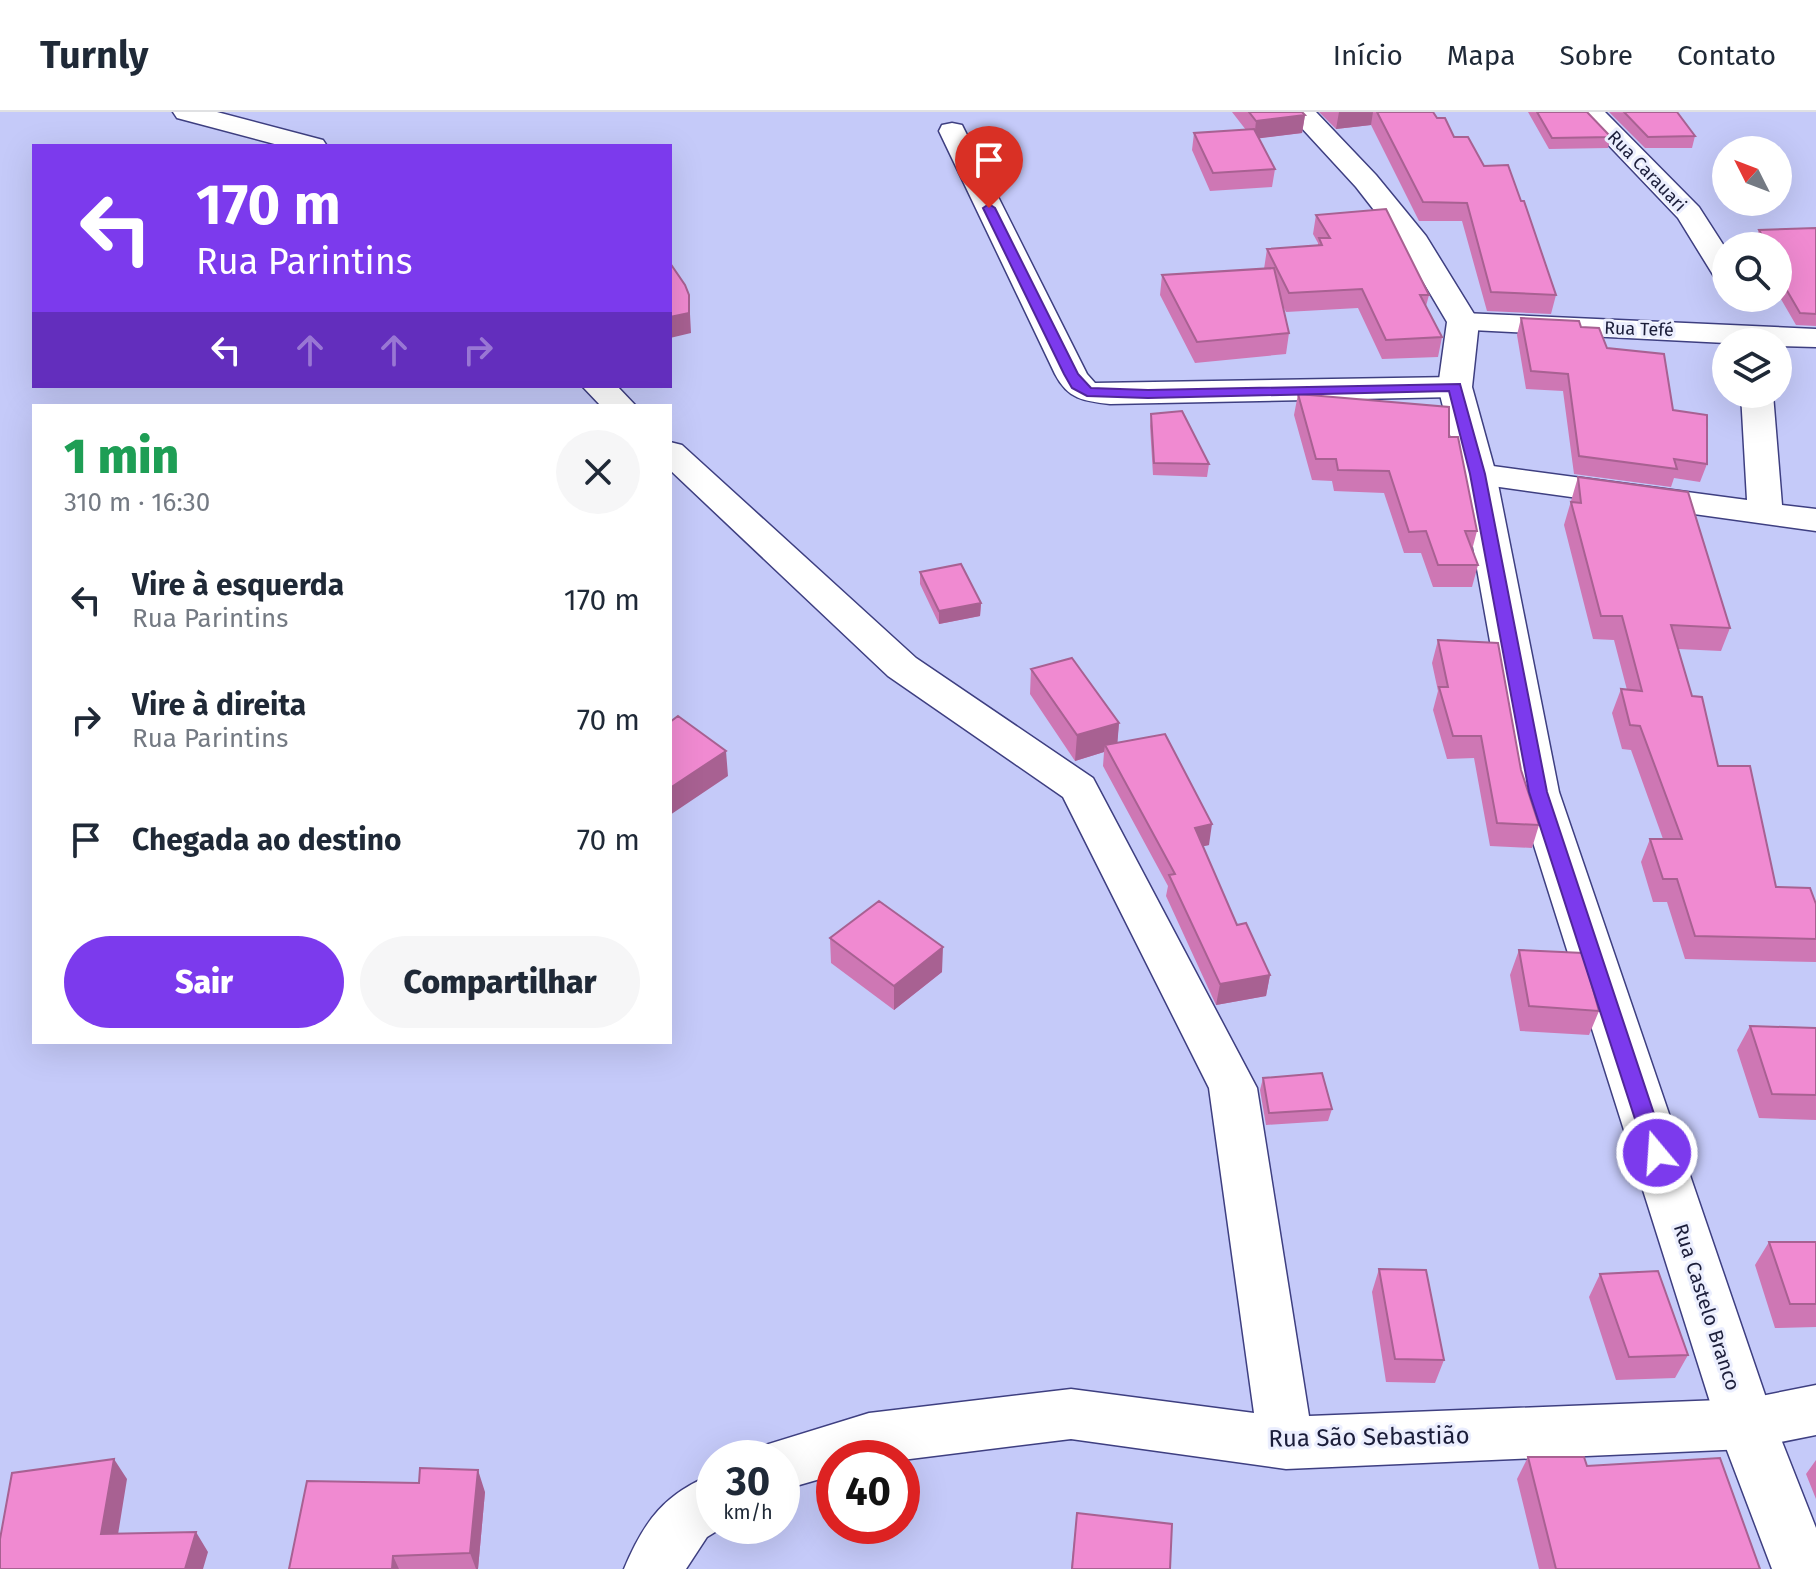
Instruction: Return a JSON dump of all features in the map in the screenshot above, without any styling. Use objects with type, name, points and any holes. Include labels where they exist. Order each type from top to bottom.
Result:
[{"type":"street","points":[[186,112],[306,144]]},
{"type":"street","points":[[1301,112],[1366,181],[1415,243],[1463,322]]},
{"type":"street","name":"Rua Carauari","points":[[1590,112],[1689,213],[1712,250]]},
{"type":"street","points":[[952,131],[1071,374],[1077,385],[1087,392],[1148,394],[1455,387]]},
{"type":"street","name":"Rua Tefé","points":[[1463,322],[1712,336]]},
{"type":"street","name":"Rua Castelo Branco","points":[[1463,322],[1455,387],[1478,474],[1538,792],[1746,1424],[1802,1569]]},
{"type":"street","name":"Rua Tefé","points":[[1792,338],[1816,338]]},
{"type":"street","points":[[600,388],[618,404]]},
{"type":"street","points":[[1758,408],[1765,512]]},
{"type":"street","points":[[672,454],[902,667],[1079,788],[1233,1088],[1286,1443]]},
{"type":"street","points":[[1478,474],[1816,520]]},
{"type":"street","name":"Rua São Sebastião","points":[[800,1459],[869,1439],[1071,1414],[1286,1443],[1746,1424],[1816,1410]]},
{"type":"street","points":[[653,1569],[687,1518],[696,1512]]},
{"type":"building","points":[[1249,112],[1302,112],[1305,115],[1256,121]]},
{"type":"building","points":[[1377,112],[1433,112],[1437,118],[1445,118],[1454,137],[1468,137],[1484,166],[1508,165],[1521,201],[1524,201],[1556,295],[1491,292],[1467,203],[1423,202]]},
{"type":"building","points":[[1537,112],[1587,112],[1611,137],[1552,138]]},
{"type":"building","points":[[1624,112],[1677,112],[1695,136],[1648,137]]},
{"type":"building","points":[[1254,129],[1275,169],[1213,173],[1194,133]]},
{"type":"building","points":[[1386,209],[1429,295],[1420,295],[1442,337],[1386,340],[1362,289],[1289,293],[1267,249],[1322,245],[1319,238],[1330,238],[1316,215]]},
{"type":"building","points":[[1816,228],[1816,314],[1800,313],[1792,299],[1792,232],[1759,230]]},
{"type":"building","points":[[672,266],[689,295],[689,313],[672,317]]},
{"type":"building","points":[[1274,268],[1289,333],[1197,342],[1162,275]]},
{"type":"building","points":[[1521,318],[1579,321],[1581,327],[1599,328],[1607,348],[1664,354],[1673,410],[1707,415],[1707,464],[1674,459],[1677,469],[1579,456],[1568,374],[1531,371]]},
{"type":"building","points":[[1298,394],[1449,407],[1449,437],[1458,437],[1477,531],[1465,531],[1478,565],[1438,565],[1426,531],[1409,532],[1389,471],[1338,470],[1336,459],[1316,459]]},
{"type":"building","points":[[1182,411],[1209,464],[1154,463],[1151,414]]},
{"type":"building","points":[[1578,477],[1688,492],[1730,628],[1671,625],[1692,696],[1702,697],[1718,766],[1750,766],[1776,887],[1810,888],[1816,904],[1816,939],[1695,936],[1677,879],[1663,879],[1650,839],[1682,839],[1640,726],[1630,725],[1621,689],[1642,691],[1622,616],[1601,616],[1571,502],[1581,503]]},
{"type":"building","points":[[961,564],[981,603],[939,611],[920,572]]},
{"type":"building","points":[[1438,640],[1498,643],[1521,770],[1539,825],[1497,823],[1481,736],[1453,736],[1439,687],[1448,687]]},
{"type":"building","points":[[1072,658],[1119,723],[1077,735],[1031,669]]},
{"type":"building","points":[[678,716],[726,751],[672,787],[672,720]]},
{"type":"building","points":[[1165,734],[1212,824],[1195,828],[1237,925],[1246,923],[1270,975],[1220,984],[1169,875],[1175,874],[1105,745]]},
{"type":"building","points":[[879,901],[943,947],[894,986],[830,938]]},
{"type":"building","points":[[1519,950],[1583,953],[1599,1011],[1529,1006]]},
{"type":"building","points":[[1750,1026],[1816,1028],[1816,1095],[1772,1094]]},
{"type":"building","points":[[1322,1073],[1332,1109],[1269,1113],[1263,1078]]},
{"type":"building","points":[[1769,1242],[1816,1242],[1816,1304],[1790,1304]]},
{"type":"building","points":[[1379,1269],[1426,1270],[1444,1360],[1395,1359]]},
{"type":"building","points":[[1658,1271],[1688,1355],[1629,1357],[1600,1274]]},
{"type":"building","points":[[1528,1457],[1584,1457],[1587,1466],[1720,1458],[1760,1569],[1556,1569]]},
{"type":"building","points":[[114,1459],[101,1534],[196,1532],[185,1569],[0,1569],[0,1539],[12,1473]]},
{"type":"building","points":[[420,1468],[478,1470],[470,1553],[393,1556],[392,1569],[289,1569],[307,1481],[419,1483]]},
{"type":"building","points":[[1077,1513],[1172,1524],[1170,1569],[1072,1569]]},
{"type":"route","points":[[989,208],[1071,374],[1077,385],[1087,392],[1148,394],[1455,387],[1478,474],[1538,792],[1657,1153]]}]
